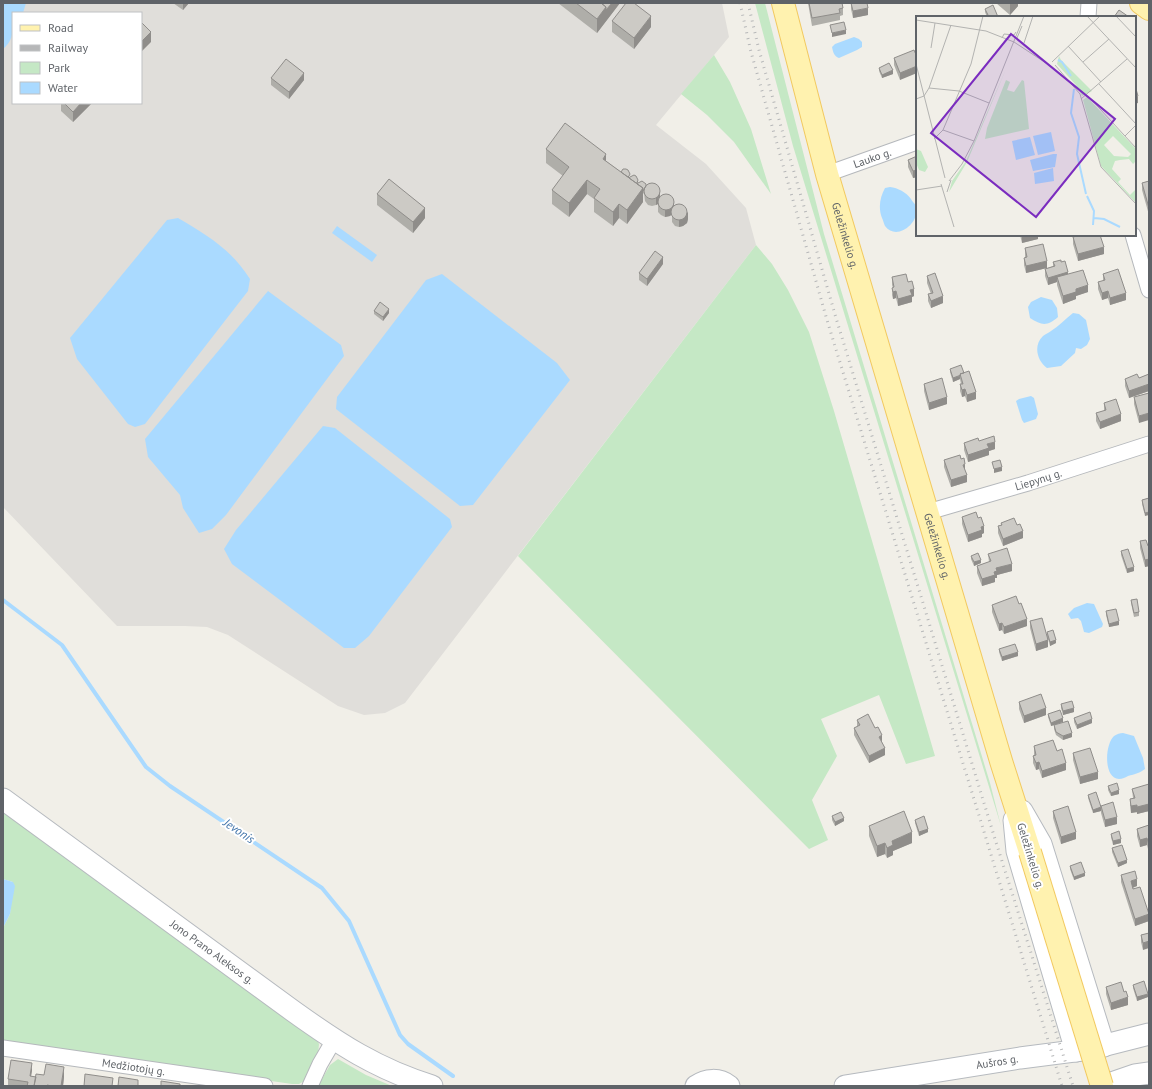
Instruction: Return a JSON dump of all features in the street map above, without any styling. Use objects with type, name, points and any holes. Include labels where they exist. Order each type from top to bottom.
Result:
[{"type":"main road","name":"Geležinkelio g.","points":[[783,3],[826,174],[1012,795],[1102,1086]]},
{"type":"main road","points":[[1141,3],[1149,9]]},
{"type":"street","points":[[1088,16],[1089,3]]},
{"type":"street","name":"Lauko g.","points":[[826,174],[916,142]]},
{"type":"street","points":[[1133,236],[1149,290]]},
{"type":"street","name":"Liepynų g.","points":[[928,512],[1028,483],[1149,444]]},
{"type":"street","points":[[1012,795],[1041,844],[1104,1046]]},
{"type":"street","points":[[1012,795],[1017,851],[1076,1051]]},
{"type":"street","name":"Jono Prano Aleksos g.","points":[[3,799],[334,1040],[373,1063],[399,1075],[432,1086]]},
{"type":"street","name":"Aušros g.","points":[[845,1086],[1076,1051],[1104,1046],[1149,1034]]},
{"type":"street","points":[[310,1086],[320,1064],[334,1040]]},
{"type":"street","name":"Medžiotojų g.","points":[[3,1048],[265,1086]]},
{"type":"street","points":[[1102,1086],[1135,1075],[1149,1073]]},
{"type":"street","points":[[696,1086],[704,1081],[711,1080],[718,1081],[729,1086]]},
{"type":"street","points":[[1142,1086],[1149,1082]]},
{"type":"shaded area","points":[[3,3],[722,3],[729,37],[656,125],[706,164],[746,208],[756,245],[405,703],[385,713],[364,715],[338,706],[228,635],[207,627],[117,626],[3,507]]},
{"type":"green space","points":[[755,3],[765,3],[824,234],[990,783],[1001,826],[793,146]]},
{"type":"green space","points":[[714,55],[730,82],[751,129],[771,194],[734,142],[707,115],[681,94]]},
{"type":"green space","points":[[756,245],[772,264],[788,290],[809,332],[834,411],[935,756],[906,764],[879,695],[821,719],[837,756],[812,800],[828,840],[809,849],[518,556]]},
{"type":"green space","points":[[3,808],[315,1036],[319,1044],[318,1055],[306,1080],[299,1084],[292,1084],[3,1042],[3,928],[10,914],[13,882],[3,879]]},
{"type":"green space","points":[[338,1059],[366,1075],[392,1086],[318,1086],[330,1065]]},
{"type":"water","points":[[3,3],[26,3],[23,12],[12,12],[11,37],[10,41],[3,49]]},
{"type":"water","points":[[854,37],[862,42],[862,47],[839,58],[836,56],[832,47],[835,44]]},
{"type":"water","points":[[890,187],[899,189],[909,197],[916,206],[916,215],[912,224],[901,231],[896,232],[885,226],[881,214],[880,203],[885,188]]},
{"type":"water","points":[[178,218],[209,237],[235,259],[250,279],[248,291],[145,424],[135,427],[128,424],[77,359],[70,338],[167,220]]},
{"type":"water","points":[[337,226],[377,255],[372,262],[332,233]]},
{"type":"water","points":[[442,274],[557,363],[570,380],[473,505],[460,506],[336,409],[337,397],[426,280]]},
{"type":"water","points":[[268,291],[341,345],[344,356],[226,515],[212,529],[199,533],[183,508],[180,495],[148,457],[145,439]]},
{"type":"water","points":[[1041,297],[1052,300],[1057,308],[1058,317],[1047,324],[1037,322],[1030,318],[1028,307],[1031,302]]},
{"type":"water","points":[[1073,313],[1079,314],[1086,320],[1090,339],[1087,345],[1081,349],[1076,348],[1075,353],[1061,366],[1047,368],[1039,357],[1037,348],[1038,344],[1044,335],[1057,327]]},
{"type":"water","points":[[1031,396],[1034,398],[1038,414],[1036,419],[1024,423],[1016,401]]},
{"type":"water","points":[[323,426],[335,428],[450,519],[452,527],[369,636],[355,648],[344,648],[232,564],[224,549],[236,530]]},
{"type":"water","points":[[1087,603],[1094,604],[1103,624],[1102,627],[1089,633],[1084,632],[1081,621],[1078,618],[1071,619],[1068,614],[1074,608]]},
{"type":"water","points":[[1123,733],[1134,736],[1143,758],[1145,769],[1141,772],[1119,779],[1110,773],[1107,753],[1111,740],[1114,736]]},
{"type":"water","points":[[3,879],[13,882],[15,886],[10,914],[3,928]]},
{"type":"building","points":[[576,3],[601,3],[606,7],[597,19]]},
{"type":"building","points":[[601,3],[612,3],[606,10],[606,7]]},
{"type":"building","points":[[626,3],[634,3],[651,16],[634,38],[612,21]]},
{"type":"building","points":[[809,3],[842,3],[843,8],[839,9],[840,13],[812,18]]},
{"type":"building","points":[[851,3],[867,3],[868,8],[853,11]]},
{"type":"building","points":[[993,5],[998,16],[988,16],[985,9]]},
{"type":"building","points":[[1119,10],[1128,16],[1115,16]]},
{"type":"building","points":[[844,22],[846,30],[832,33],[830,25]]},
{"type":"building","points":[[142,23],[151,32],[142,41]]},
{"type":"building","points":[[914,50],[916,55],[916,66],[900,73],[894,58]]},
{"type":"building","points":[[286,59],[304,73],[289,92],[271,78]]},
{"type":"building","points":[[889,63],[893,70],[882,75],[879,68]]},
{"type":"building","points":[[65,104],[80,104],[73,112]]},
{"type":"building","points":[[565,123],[606,154],[603,159],[643,188],[627,210],[619,204],[613,212],[594,198],[600,189],[587,180],[569,203],[552,190],[569,167],[546,149]]},
{"type":"building","points":[[916,156],[916,170],[913,171],[908,160]]},
{"type":"building","points":[[623,169],[628,170],[630,174],[628,177],[621,172]]},
{"type":"building","points":[[634,175],[638,180],[637,183],[629,178]]},
{"type":"building","points":[[389,179],[425,208],[413,222],[377,194]]},
{"type":"building","points":[[642,181],[646,184],[643,191],[643,188],[637,184]]},
{"type":"building","points":[[1149,181],[1149,208],[1142,183]]},
{"type":"building","points":[[652,183],[658,185],[660,191],[658,197],[652,199],[646,197],[644,191],[646,185]]},
{"type":"building","points":[[666,194],[672,196],[674,202],[672,208],[666,210],[660,208],[658,202],[660,196]]},
{"type":"building","points":[[679,204],[685,206],[687,212],[685,218],[679,220],[673,218],[671,212],[673,206]]},
{"type":"building","points":[[1100,236],[1104,247],[1078,254],[1073,237]]},
{"type":"building","points":[[1043,244],[1047,261],[1026,266],[1024,258],[1027,257],[1025,248]]},
{"type":"building","points":[[655,251],[663,257],[647,279],[639,273]]},
{"type":"building","points":[[1061,260],[1061,262],[1065,261],[1068,272],[1048,278],[1045,269],[1055,266],[1053,262]]},
{"type":"building","points":[[1118,269],[1126,293],[1110,298],[1108,291],[1102,293],[1098,282],[1105,280],[1103,274]]},
{"type":"building","points":[[1083,270],[1088,285],[1076,289],[1076,292],[1063,296],[1057,277]]},
{"type":"building","points":[[935,273],[943,296],[931,301],[928,294],[933,293],[927,276]]},
{"type":"building","points":[[906,274],[908,282],[912,281],[914,289],[910,290],[912,295],[898,299],[896,291],[893,292],[892,288],[894,287],[892,277]]},
{"type":"building","points":[[380,302],[389,309],[383,317],[374,311]]},
{"type":"building","points":[[961,365],[964,373],[953,378],[950,369]]},
{"type":"building","points":[[969,371],[976,392],[967,395],[965,389],[962,390],[960,384],[963,384],[960,374]]},
{"type":"building","points":[[1137,374],[1139,378],[1149,374],[1149,384],[1129,391],[1125,379]]},
{"type":"building","points":[[942,378],[947,397],[929,403],[924,384]]},
{"type":"building","points":[[1149,393],[1149,413],[1139,416],[1134,397]]},
{"type":"building","points":[[1116,399],[1121,414],[1100,422],[1096,413],[1106,410],[1104,403]]},
{"type":"building","points":[[994,436],[995,442],[987,444],[989,448],[968,455],[964,443],[978,438],[979,441]]},
{"type":"building","points":[[960,455],[961,459],[964,458],[965,464],[963,465],[967,475],[951,480],[944,460]]},
{"type":"building","points":[[1000,460],[1002,467],[994,469],[992,462]]},
{"type":"building","points":[[1149,498],[1149,512],[1145,513],[1142,500]]},
{"type":"building","points":[[976,512],[978,518],[981,517],[984,526],[981,527],[982,530],[968,535],[962,517]]},
{"type":"building","points":[[1014,518],[1017,525],[1020,524],[1023,531],[1003,539],[998,526],[1002,525],[1001,523]]},
{"type":"building","points":[[1146,540],[1148,546],[1149,545],[1149,559],[1145,560],[1140,541]]},
{"type":"building","points":[[1007,548],[1012,564],[996,568],[997,571],[994,572],[995,575],[982,579],[977,566],[991,561],[988,554]]},
{"type":"building","points":[[1128,549],[1134,567],[1127,569],[1121,551]]},
{"type":"building","points":[[978,553],[981,560],[974,562],[971,556]]},
{"type":"building","points":[[1016,596],[1019,604],[1021,603],[1027,619],[1004,627],[1002,623],[999,624],[992,605]]},
{"type":"building","points":[[1137,599],[1139,612],[1134,613],[1131,600]]},
{"type":"building","points":[[1116,609],[1119,621],[1109,624],[1106,611]]},
{"type":"building","points":[[1042,618],[1048,640],[1036,644],[1030,621]]},
{"type":"building","points":[[1053,630],[1056,640],[1050,642],[1047,632]]},
{"type":"building","points":[[1015,644],[1018,652],[1002,657],[999,649]]},
{"type":"building","points":[[1041,694],[1046,708],[1024,716],[1019,702]]},
{"type":"building","points":[[1072,701],[1074,708],[1063,711],[1061,704]]},
{"type":"building","points":[[1060,710],[1063,718],[1051,723],[1048,714]]},
{"type":"building","points":[[1090,712],[1092,719],[1077,725],[1074,718]]},
{"type":"building","points":[[868,714],[875,728],[878,727],[882,735],[879,737],[885,748],[869,756],[854,728],[860,725],[857,720]]},
{"type":"building","points":[[1068,721],[1072,733],[1063,736],[1056,732],[1054,725]]},
{"type":"building","points":[[1053,740],[1057,751],[1062,749],[1066,763],[1042,771],[1039,762],[1036,763],[1033,756],[1036,755],[1034,746]]},
{"type":"building","points":[[1090,748],[1098,772],[1080,777],[1073,753]]},
{"type":"building","points":[[1117,783],[1119,790],[1111,793],[1108,786]]},
{"type":"building","points":[[1149,784],[1149,804],[1137,807],[1137,805],[1131,806],[1130,799],[1135,798],[1132,789]]},
{"type":"building","points":[[1096,792],[1101,807],[1093,810],[1088,795]]},
{"type":"building","points":[[1113,802],[1117,817],[1105,820],[1101,806]]},
{"type":"building","points":[[1068,806],[1076,832],[1061,837],[1053,811]]},
{"type":"building","points":[[904,811],[912,832],[892,841],[893,845],[887,848],[885,843],[877,846],[869,826]]},
{"type":"building","points":[[841,812],[844,818],[835,822],[832,816]]},
{"type":"building","points":[[924,816],[928,829],[919,832],[915,820]]},
{"type":"building","points":[[1149,825],[1149,846],[1147,838],[1140,840],[1137,829]]},
{"type":"building","points":[[1119,831],[1121,839],[1113,841],[1111,834]]},
{"type":"building","points":[[1122,845],[1127,860],[1118,863],[1112,848]]},
{"type":"building","points":[[1081,862],[1085,873],[1074,877],[1070,866]]},
{"type":"building","points":[[1135,871],[1137,879],[1131,881],[1133,889],[1140,887],[1149,914],[1135,919],[1121,875]]},
{"type":"building","points":[[1149,933],[1149,941],[1143,943],[1141,935]]},
{"type":"building","points":[[1144,981],[1148,994],[1137,997],[1133,985]]},
{"type":"building","points":[[1121,982],[1124,992],[1126,991],[1128,997],[1111,1003],[1106,987]]},
{"type":"building","points":[[11,1060],[32,1063],[30,1076],[36,1077],[34,1086],[27,1086],[28,1082],[8,1079]]},
{"type":"building","points":[[46,1064],[64,1067],[61,1086],[34,1086],[36,1074],[44,1075]]},
{"type":"building","points":[[85,1074],[113,1078],[112,1086],[84,1086]]},
{"type":"building","points":[[119,1077],[138,1080],[138,1086],[118,1086]]},
{"type":"building","points":[[161,1081],[180,1084],[180,1086],[161,1086]]},
{"type":"waterway","name":"Jevonis","points":[[3,600],[62,645],[146,767],[170,786],[322,888],[349,921],[400,1035],[408,1044],[453,1076]]},
{"type":"railway","points":[[740,3],[751,52],[827,320],[1062,1086]]},
{"type":"railway","points":[[748,3],[759,50],[836,318],[995,839],[1073,1086]]}]
